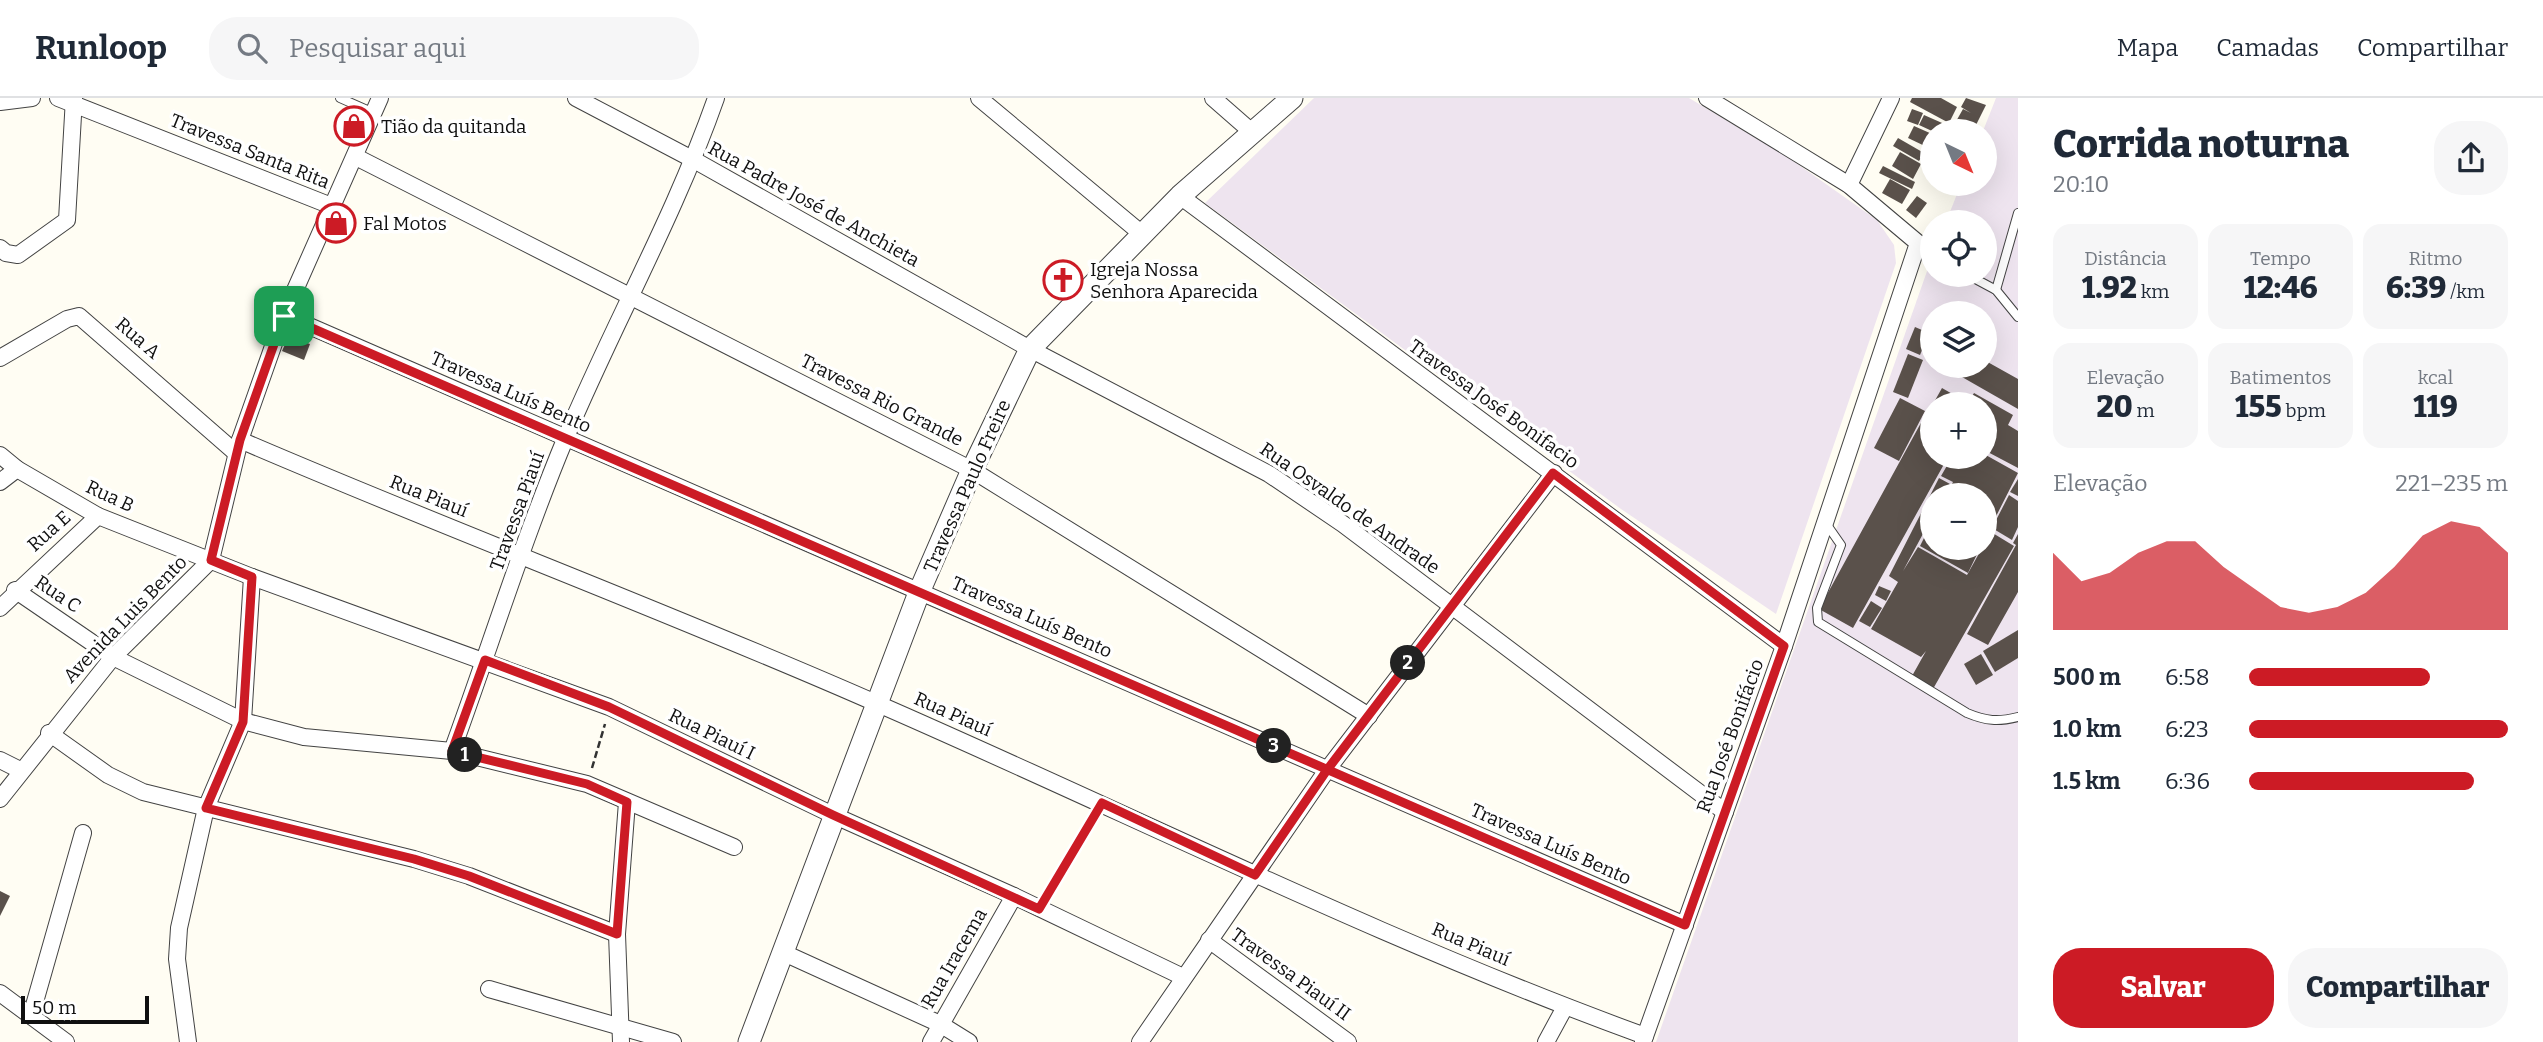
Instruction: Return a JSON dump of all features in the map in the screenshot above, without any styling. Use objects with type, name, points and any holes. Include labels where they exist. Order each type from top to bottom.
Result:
[{"type":"street","points":[[0,102],[32,98]]},
{"type":"street","name":"Rua Padre José de Anchieta","points":[[576,98],[694,160],[1030,349]]},
{"type":"street","name":"Travessa Piauí","points":[[452,751],[565,439],[629,295],[694,160],[716,98]]},
{"type":"street","points":[[979,98],[1142,234]]},
{"type":"street","points":[[1213,98],[1253,133]]},
{"type":"street","name":"Travessa Paulo Freire","points":[[749,1042],[920,590],[972,470],[1030,349],[1180,197],[1292,98]]},
{"type":"street","points":[[1707,98],[1849,185],[1918,243]]},
{"type":"street","points":[[1849,185],[1891,98]]},
{"type":"street","name":"Travessa Santa Rita","points":[[0,248],[6,253],[18,255],[67,220],[70,209],[68,100],[334,207]]},
{"type":"street","name":"Avenida Luis Bento","points":[[0,799],[49,733],[113,657],[211,560],[238,446],[284,316],[377,106]]},
{"type":"street","name":"Travessa Rio Grande","points":[[356,157],[972,470],[1369,716]]},
{"type":"street","name":"Travessa José Bonifacio","points":[[1180,197],[1784,646]]},
{"type":"street","name":"Rua José Bonifácio","points":[[1644,1039],[1784,646],[1918,243]]},
{"type":"street","name":"Rua A","points":[[0,358],[67,319],[79,316],[238,446]]},
{"type":"street","name":"Travessa Luís Bento","points":[[284,316],[920,590],[1685,925]]},
{"type":"street","name":"Rua Osvaldo de Andrade","points":[[1030,349],[1269,474],[1451,606],[1725,812]]},
{"type":"street","name":"Rua Piauí","points":[[238,446],[523,556],[876,703],[1102,803],[1255,875],[1644,1039]]},
{"type":"street","name":"Rua B","points":[[0,455],[17,469],[98,516],[211,560]]},
{"type":"street","points":[[0,482],[17,469]]},
{"type":"street","points":[[1140,1042],[1182,977],[1327,770],[1553,473]]},
{"type":"street","name":"Rua E","points":[[0,608],[15,590],[98,516]]},
{"type":"street","name":"Rua Piauí I","points":[[211,560],[609,707],[833,815],[1014,896],[1182,977]]},
{"type":"street","points":[[188,1042],[179,984],[178,938],[206,808],[243,722],[252,577]]},
{"type":"street","name":"Rua C","points":[[15,590],[113,657],[243,722],[304,737],[452,751],[587,784],[734,846]]},
{"type":"street","points":[[49,733],[123,784],[206,808],[447,869],[617,934]]},
{"type":"street","points":[[0,760],[20,770]]},
{"type":"street","points":[[621,1042],[617,934],[627,802]]},
{"type":"street","points":[[31,1016],[83,833]]},
{"type":"street","name":"Rua Iracema","points":[[931,1042],[1014,896]]},
{"type":"street","name":"Travessa Piauí II","points":[[1209,940],[1348,1042]]},
{"type":"street","points":[[784,953],[940,1024],[969,1042]]},
{"type":"street","points":[[489,989],[619,1024],[673,1042]]},
{"type":"street","points":[[0,993],[66,1042]]},
{"type":"street","points":[[1546,1042],[1565,1007]]},
{"type":"lane","points":[[340,98],[377,106]]},
{"type":"lane","points":[[1996,290],[2018,213]]},
{"type":"lane","points":[[1990,287],[2018,317]]},
{"type":"lane","points":[[1825,522],[1841,545],[1817,608],[1818,622],[1967,713],[1983,720],[1999,721],[2018,717]]},
{"type":"path","points":[[587,784],[603,730]]},
{"type":"path","points":[[1039,909],[1102,803]]},
{"type":"shaded area","points":[[1314,98],[1689,98],[1789,158],[1877,220],[1894,245],[1896,263],[1776,614],[1621,509],[1205,203]]},
{"type":"shaded area","points":[[1996,98],[2018,98],[2018,1042],[1656,1042],[1921,287],[1997,287],[1997,210],[1951,210],[1956,196],[1997,196],[1997,119],[1988,119]]},
{"type":"building","points":[[1912,98],[1941,98],[1957,107],[1951,119],[1942,119],[1910,102]]},
{"type":"building","points":[[1966,98],[1986,105],[1979,119],[1957,119],[1963,109],[1971,113],[1961,107]]},
{"type":"building","points":[[1912,109],[1923,113],[1918,125],[1907,121]]},
{"type":"building","points":[[1914,126],[1920,129],[1920,144],[1908,138]]},
{"type":"building","points":[[1898,138],[1920,151],[1920,159],[1919,161],[1893,146]]},
{"type":"building","points":[[1900,152],[1920,163],[1913,179],[1892,166]]},
{"type":"building","points":[[1883,166],[1915,182],[1912,189],[1879,173]]},
{"type":"building","points":[[1890,179],[1910,190],[1902,204],[1882,193]]},
{"type":"building","points":[[1917,196],[1927,203],[1916,218],[1906,210]]},
{"type":"building","points":[[1915,327],[1920,329],[1920,355],[1906,349]]},
{"type":"building","points":[[289,336],[310,344],[304,360],[282,351]]},
{"type":"building","points":[[1908,354],[1920,359],[1920,368],[1908,398],[1893,392]]},
{"type":"building","points":[[1997,367],[2018,379],[2018,409],[1997,397],[1997,392],[1988,392],[1964,378],[1997,378]]},
{"type":"building","points":[[1900,398],[1920,408],[1920,421],[1899,461],[1874,448]]},
{"type":"building","points":[[1997,406],[2013,415],[2008,425],[2018,431],[2018,468],[1997,457]]},
{"type":"building","points":[[1920,425],[1920,469],[1941,469],[1934,483],[1920,483],[1920,507],[1853,628],[1819,609]]},
{"type":"building","points":[[1997,461],[2018,473],[1997,514],[1997,483],[1952,483],[1941,476],[1945,469],[1997,469]]},
{"type":"building","points":[[2018,479],[2018,496],[2010,492]]},
{"type":"building","points":[[2009,495],[2018,501],[2018,527],[2012,540],[1997,531],[1997,518]]},
{"type":"building","points":[[1920,515],[1920,539],[1903,571],[1918,547],[1920,560],[1941,560],[1967,575],[1975,560],[1997,560],[1997,536],[2014,546],[1933,689],[1912,676],[1926,651],[1921,657],[1871,629],[1898,582],[1889,576]]},
{"type":"building","points":[[2018,534],[2018,592],[1988,645],[1967,634],[2016,545],[2013,543]]},
{"type":"building","points":[[1945,560],[1974,560],[1968,573]]},
{"type":"building","points":[[1879,586],[1891,591],[1886,601],[1875,595]]},
{"type":"building","points":[[1871,601],[1882,608],[1870,627],[1859,621]]},
{"type":"building","points":[[2018,630],[2018,658],[1995,672],[1983,651]]},
{"type":"building","points":[[1981,654],[1993,675],[1976,685],[1964,664]]},
{"type":"building","points":[[0,891],[10,896],[0,916]]},
{"type":"place","name":"Tião da quitanda","points":[[354,126]]},
{"type":"place","name":"Fal Motos","points":[[336,223]]},
{"type":"place","name":"Igreja Nossa Senhora Aparecida","points":[[1063,280]]},
{"type":"route","points":[[284,316],[240,440],[211,560],[252,577],[243,722],[206,808],[414,859],[469,876],[617,934],[627,802],[587,784],[452,751],[485,660],[609,707],[833,815],[1039,909],[1102,803],[1255,875],[1327,770],[1553,473],[1784,646],[1685,925],[1327,770],[920,590],[284,316]]}]
